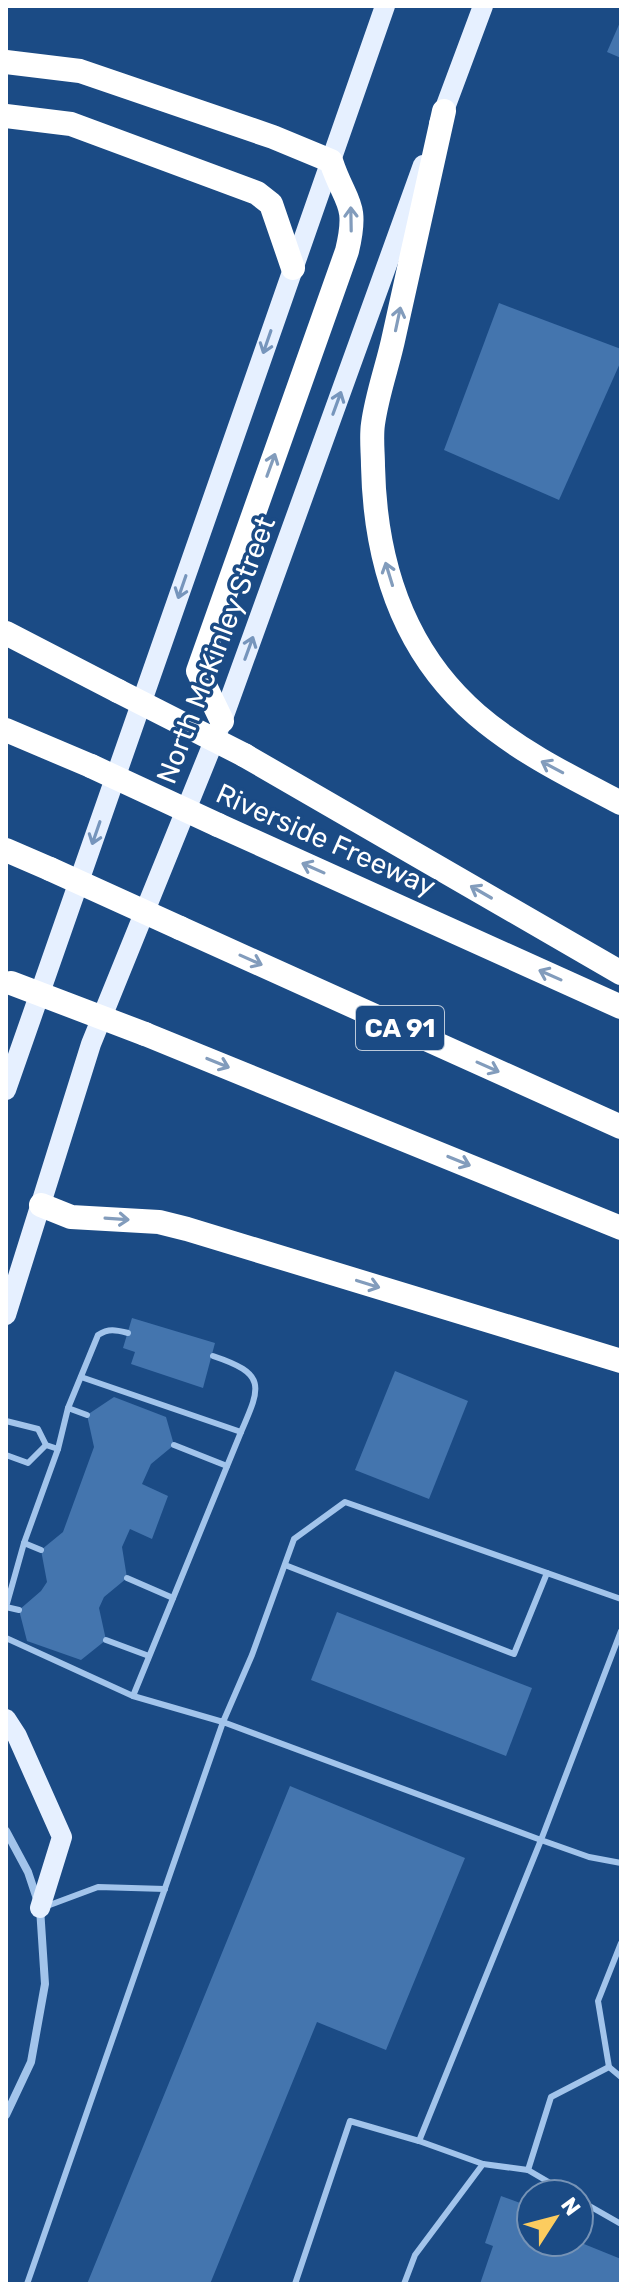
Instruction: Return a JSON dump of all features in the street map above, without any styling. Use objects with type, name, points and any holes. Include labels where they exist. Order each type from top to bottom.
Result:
[{"type":"highway","points":[[6,62],[80,71],[273,137],[331,161],[350,202],[353,226],[347,251],[198,671],[222,721]]},
{"type":"highway","points":[[444,111],[373,425],[374,510],[380,546],[407,623],[425,656],[448,686],[507,739],[621,803]]},
{"type":"highway","points":[[6,116],[71,124],[257,193],[271,204],[293,268]]},
{"type":"highway","points":[[6,633],[244,755],[621,973]]},
{"type":"highway","name":"Riverside Freeway","points":[[6,730],[621,1007]]},
{"type":"highway","name":"CA 91","points":[[6,850],[621,1127]]},
{"type":"highway","points":[[9,982],[145,1034],[621,1228]]},
{"type":"highway","points":[[41,1205],[71,1217],[159,1222],[187,1229],[621,1361]]},
{"type":"main road","name":"North McKinley Street","points":[[6,1090],[385,6]]},
{"type":"main road","name":"North McKinley Street","points":[[6,1315],[91,1044],[222,721],[483,6]]},
{"type":"main road","points":[[6,1719],[17,1736],[62,1837],[40,1908]]},
{"type":"street","points":[[6,1831],[28,1872],[40,1908],[45,1984],[31,2062],[6,2115]]},
{"type":"lane","points":[[19,1610],[6,1607],[24,1543],[58,1449],[68,1408],[98,1335],[115,1329],[128,1333]]},
{"type":"lane","points":[[133,1696],[256,1397],[251,1376],[241,1368],[213,1356]]},
{"type":"lane","points":[[81,1377],[241,1432]]},
{"type":"lane","points":[[68,1408],[87,1415]]},
{"type":"lane","points":[[6,1421],[38,1429],[46,1445],[58,1449]]},
{"type":"lane","points":[[6,1455],[28,1463],[46,1445]]},
{"type":"lane","points":[[174,1445],[227,1466]]},
{"type":"lane","points":[[27,2284],[223,1722],[252,1655],[294,1539],[345,1502],[621,1599]]},
{"type":"lane","points":[[24,1543],[41,1550]]},
{"type":"lane","points":[[285,1565],[514,1654],[547,1573]]},
{"type":"lane","points":[[127,1578],[173,1598]]},
{"type":"lane","points":[[419,2141],[541,1840],[621,1631]]},
{"type":"lane","points":[[6,1638],[133,1696],[223,1722],[589,1857],[621,1863]]},
{"type":"lane","points":[[106,1640],[149,1656]]},
{"type":"lane","points":[[40,1908],[98,1887],[165,1889]]},
{"type":"lane","points":[[621,1943],[598,2001],[609,2067],[621,2077]]},
{"type":"lane","points":[[528,2170],[551,2097],[609,2067]]},
{"type":"lane","points":[[295,2284],[350,2121],[483,2164],[528,2170],[542,2178]]},
{"type":"lane","points":[[404,2284],[415,2255],[483,2164]]},
{"type":"lane","points":[[595,2209],[621,2224]]},
{"type":"building","points":[[621,20],[621,58],[607,52]]},
{"type":"building","points":[[499,303],[621,349],[621,361],[559,500],[444,450]]},
{"type":"building","points":[[132,1318],[215,1343],[203,1388],[131,1364],[135,1352],[123,1348]]},
{"type":"building","points":[[395,1371],[468,1401],[429,1499],[355,1470]]},
{"type":"building","points":[[114,1397],[166,1417],[174,1445],[151,1464],[142,1484],[168,1496],[152,1539],[130,1529],[122,1547],[127,1578],[104,1597],[99,1608],[106,1640],[81,1660],[27,1641],[19,1610],[47,1582],[41,1550],[63,1532],[94,1447],[87,1415]]},
{"type":"building","points":[[337,1612],[532,1688],[506,1756],[311,1680]]},
{"type":"building","points":[[290,1786],[465,1858],[386,2050],[317,2022],[210,2284],[87,2284]]},
{"type":"building","points":[[501,2196],[515,2201],[515,2258],[595,2258],[595,2248],[621,2259],[621,2284],[480,2284],[493,2246],[485,2243]]}]
